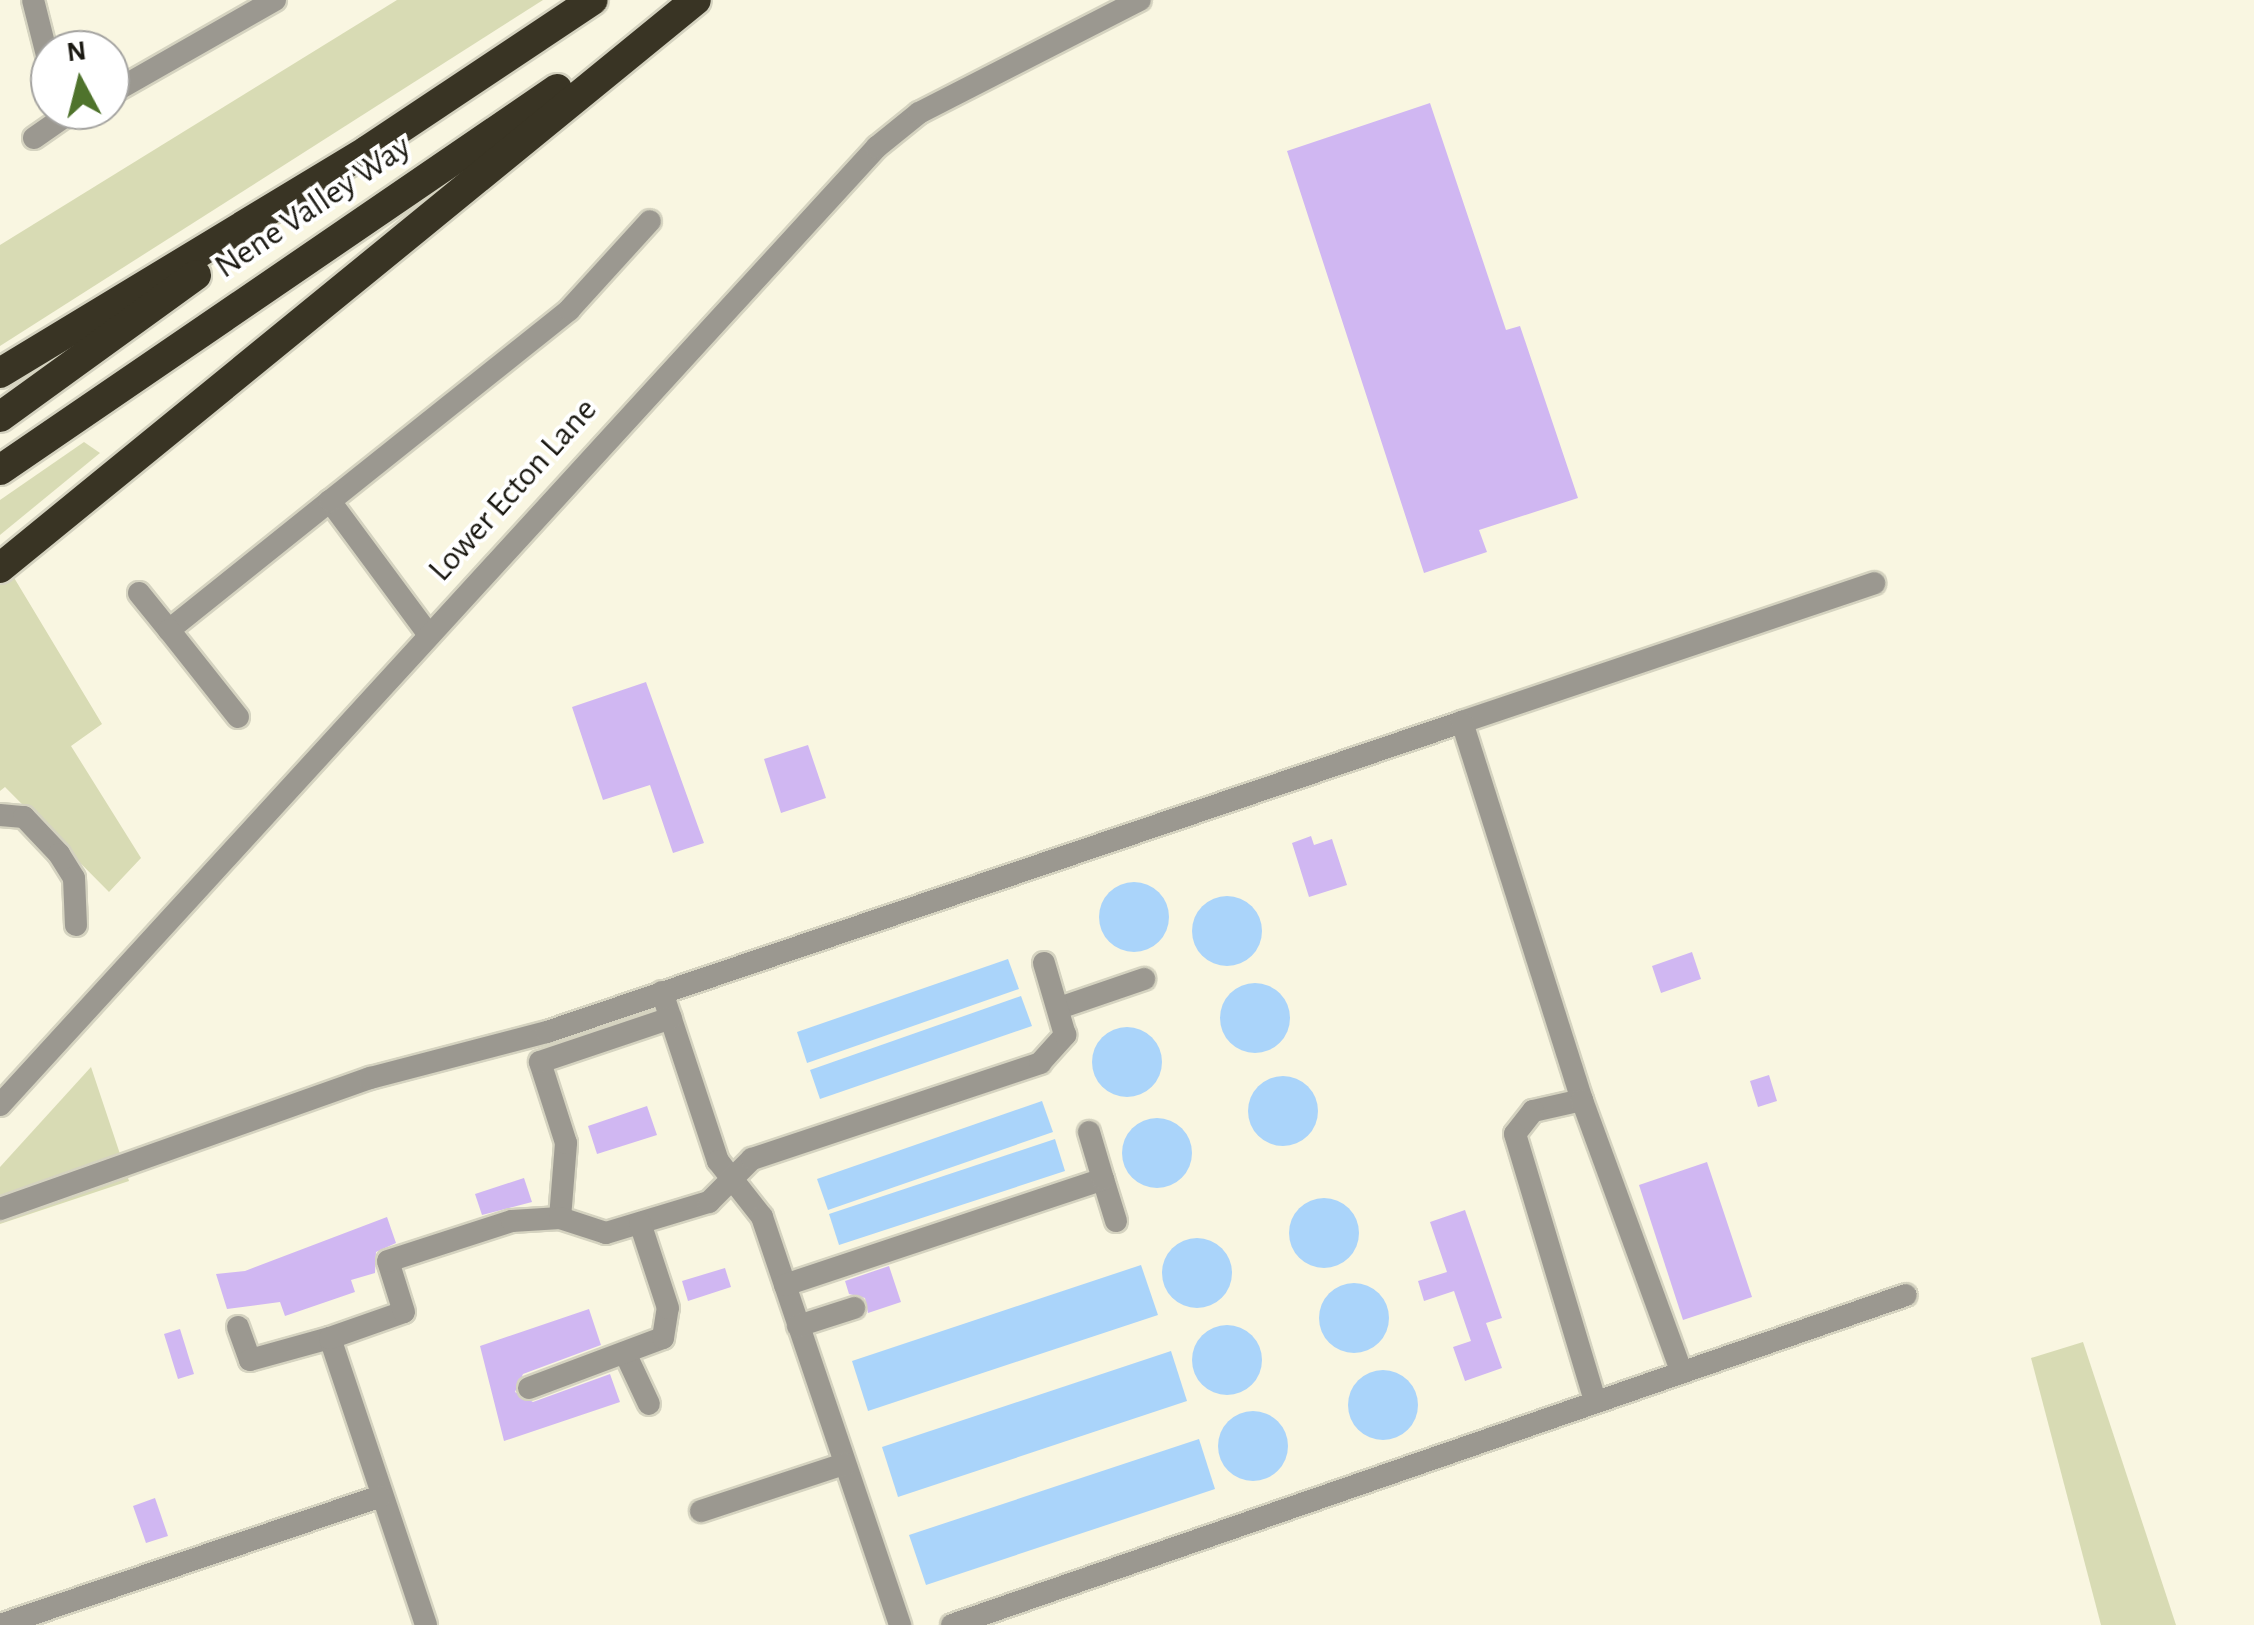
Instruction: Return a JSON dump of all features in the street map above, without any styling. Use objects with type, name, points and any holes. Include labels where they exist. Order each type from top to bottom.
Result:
[{"type":"highway","points":[[0,373],[368,150],[593,0]]},
{"type":"highway","points":[[0,568],[684,7]]},
{"type":"highway","name":"Nene Valley Way","points":[[0,470],[684,7]]},
{"type":"highway","name":"Nene Valley Way","points":[[0,417],[368,150]]},
{"type":"street","points":[[33,0],[40,30]]},
{"type":"street","points":[[130,83],[275,0]]},
{"type":"street","name":"Lower Ecton Lane","points":[[0,1105],[877,147],[919,113],[1140,0]]},
{"type":"street","points":[[34,138],[47,130]]},
{"type":"street","points":[[169,630],[569,310],[650,221]]},
{"type":"street","points":[[330,501],[429,636]]},
{"type":"street","points":[[0,1209],[370,1078],[452,1062],[1874,583]]},
{"type":"street","points":[[139,592],[238,717]]},
{"type":"street","points":[[1462,722],[1582,1100],[1681,1371]]},
{"type":"street","points":[[0,815],[24,818],[59,854],[74,878],[76,925]]},
{"type":"street","points":[[238,1327],[250,1360],[330,1338],[404,1312],[388,1262],[512,1220],[560,1218],[606,1233],[709,1202],[731,1186],[752,1159],[1052,1057],[1065,1035],[1044,963]]},
{"type":"street","points":[[1059,1008],[1144,979]]},
{"type":"street","points":[[662,992],[731,1186],[762,1216],[900,1625]]},
{"type":"street","points":[[560,1218],[566,1143],[540,1062],[671,1018]]},
{"type":"street","points":[[1582,1100],[1534,1112],[1514,1134],[1595,1401]]},
{"type":"street","points":[[1089,1132],[1116,1222]]},
{"type":"street","points":[[785,1286],[1103,1179]]},
{"type":"street","points":[[529,1388],[663,1338],[670,1323],[640,1223]]},
{"type":"street","points":[[952,1625],[1906,1295]]},
{"type":"street","points":[[798,1326],[854,1308]]},
{"type":"street","points":[[330,1338],[426,1625]]},
{"type":"street","points":[[626,1355],[649,1404]]},
{"type":"street","points":[[702,1511],[844,1464]]},
{"type":"street","points":[[0,1617],[2,1625],[381,1496]]},
{"type":"green space","points":[[397,0],[543,0],[0,346],[0,245]]},
{"type":"green space","points":[[84,442],[100,453],[0,535],[0,500]]},
{"type":"green space","points":[[13,576],[102,724],[71,746],[141,858],[109,892],[5,787],[0,791],[0,585]]},
{"type":"green space","points":[[91,1067],[129,1181],[0,1224],[0,1167]]},
{"type":"green space","points":[[2083,1342],[2176,1625],[2101,1625],[2031,1358]]},
{"type":"water","points":[[1134,882],[1159,892],[1169,917],[1159,942],[1134,952],[1109,942],[1099,917],[1109,892]]},
{"type":"water","points":[[1227,896],[1252,906],[1262,931],[1252,956],[1227,966],[1202,956],[1192,931],[1202,906]]},
{"type":"water","points":[[1008,959],[1019,989],[807,1063],[797,1032]]},
{"type":"water","points":[[1255,983],[1280,993],[1290,1018],[1280,1043],[1255,1053],[1230,1043],[1220,1018],[1230,993]]},
{"type":"water","points":[[1021,996],[1032,1026],[820,1099],[810,1070]]},
{"type":"water","points":[[1127,1027],[1152,1037],[1162,1062],[1152,1087],[1127,1097],[1102,1087],[1092,1062],[1102,1037]]},
{"type":"water","points":[[1283,1076],[1308,1086],[1318,1111],[1308,1136],[1283,1146],[1258,1136],[1248,1111],[1258,1086]]},
{"type":"water","points":[[1042,1101],[1053,1132],[828,1210],[817,1179]]},
{"type":"water","points":[[1157,1118],[1182,1128],[1192,1153],[1182,1178],[1157,1188],[1132,1178],[1122,1153],[1132,1128]]},
{"type":"water","points":[[1055,1139],[1065,1171],[839,1245],[829,1214]]},
{"type":"water","points":[[1324,1198],[1349,1208],[1359,1233],[1349,1258],[1324,1268],[1299,1258],[1289,1233],[1299,1208]]},
{"type":"water","points":[[1197,1238],[1222,1248],[1232,1273],[1222,1298],[1197,1308],[1172,1298],[1162,1273],[1172,1248]]},
{"type":"water","points":[[1141,1265],[1158,1315],[868,1411],[852,1361]]},
{"type":"water","points":[[1354,1283],[1379,1293],[1389,1318],[1379,1343],[1354,1353],[1329,1343],[1319,1318],[1329,1293]]},
{"type":"water","points":[[1227,1325],[1252,1335],[1262,1360],[1252,1385],[1227,1395],[1202,1385],[1192,1360],[1202,1335]]},
{"type":"water","points":[[1171,1351],[1187,1401],[898,1497],[882,1447]]},
{"type":"water","points":[[1383,1370],[1408,1380],[1418,1405],[1408,1430],[1383,1440],[1358,1430],[1348,1405],[1358,1380]]},
{"type":"water","points":[[1253,1411],[1278,1421],[1288,1446],[1278,1471],[1253,1481],[1228,1471],[1218,1446],[1228,1421]]},
{"type":"water","points":[[1199,1439],[1215,1489],[926,1585],[909,1535]]},
{"type":"building","points":[[1430,103],[1506,330],[1520,326],[1578,498],[1479,530],[1487,552],[1424,573],[1287,151]]},
{"type":"building","points":[[646,682],[704,843],[673,853],[650,785],[603,800],[572,707]]},
{"type":"building","points":[[808,745],[826,798],[781,813],[764,759]]},
{"type":"building","points":[[1311,836],[1314,845],[1332,839],[1347,885],[1309,897],[1292,843]]},
{"type":"building","points":[[1692,952],[1701,979],[1661,993],[1652,966]]},
{"type":"building","points":[[1769,1075],[1777,1101],[1758,1107],[1750,1081]]},
{"type":"building","points":[[647,1106],[657,1135],[597,1154],[588,1126]]},
{"type":"building","points":[[1707,1162],[1752,1297],[1683,1320],[1639,1185]]},
{"type":"building","points":[[524,1178],[532,1202],[482,1215],[475,1194]]},
{"type":"building","points":[[1465,1210],[1502,1318],[1486,1323],[1502,1368],[1465,1381],[1453,1347],[1471,1341],[1454,1291],[1424,1301],[1418,1281],[1447,1272],[1430,1222]]},
{"type":"building","points":[[387,1217],[396,1243],[376,1252],[375,1273],[351,1280],[355,1292],[285,1316],[280,1302],[227,1309],[216,1274],[245,1271]]},
{"type":"building","points":[[889,1266],[901,1302],[868,1313],[865,1298],[849,1294],[845,1281]]},
{"type":"building","points":[[725,1268],[731,1287],[688,1301],[682,1281]]},
{"type":"building","points":[[589,1309],[601,1345],[523,1374],[515,1392],[533,1402],[610,1374],[620,1402],[504,1441],[480,1346]]},
{"type":"building","points":[[180,1329],[194,1374],[178,1379],[164,1334]]},
{"type":"building","points":[[155,1498],[168,1536],[146,1543],[133,1506]]}]
